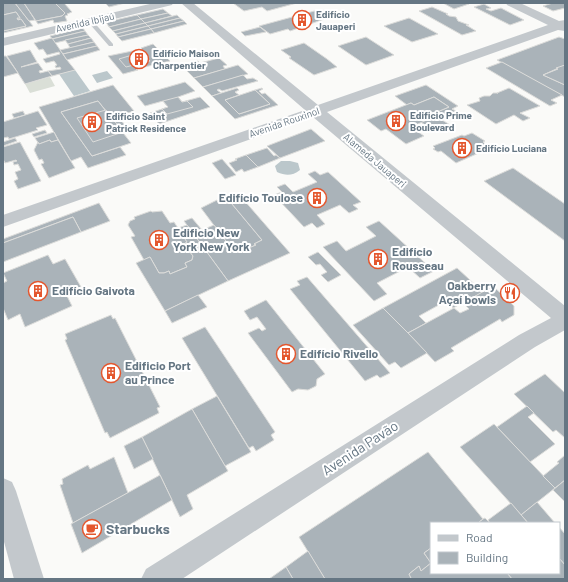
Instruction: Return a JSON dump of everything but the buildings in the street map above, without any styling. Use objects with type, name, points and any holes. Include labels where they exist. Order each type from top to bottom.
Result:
[{"type":"street","name":"Avenida Ibijaú","points":[[3,42],[168,3]]},
{"type":"street","name":"Alameda Jauaperi","points":[[186,3],[565,319]]},
{"type":"street","points":[[511,3],[563,25]]},
{"type":"street","name":"Avenida Rouxinol","points":[[3,221],[563,25]]},
{"type":"street","name":"Avenida Pavão","points":[[156,579],[527,341],[565,319]]},
{"type":"street","points":[[3,491],[29,579]]},
{"type":"lane","points":[[90,21],[111,45]]},
{"type":"shaded area","points":[[75,70],[90,91],[74,96],[59,74]]},
{"type":"shaded area","points":[[107,71],[113,78],[97,83],[92,75]]},
{"type":"shaded area","points":[[50,77],[55,86],[30,93],[25,84]]},
{"type":"shaded area","points":[[281,161],[298,163],[300,170],[289,175],[277,172],[275,166]]},
{"type":"place","name":"Edifício Jauaperi","points":[[302,20]]},
{"type":"place","name":"Edifício Maison Charpentier","points":[[139,59]]},
{"type":"place","name":"Edificio Prime Boulevard","points":[[396,121]]},
{"type":"place","name":"Edificio Saint Patrick Residence","points":[[92,122]]},
{"type":"place","name":"Edifício Luciana","points":[[462,148]]},
{"type":"place","name":"Edifício Toulose","points":[[317,198]]},
{"type":"place","name":"Edificio New York New York","points":[[159,240]]},
{"type":"place","name":"Edifício Rousseau","points":[[378,259]]},
{"type":"place","name":"Edifício Gaivota","points":[[38,291]]},
{"type":"place","name":"Oakberry Açaí bowls","points":[[510,293]]},
{"type":"place","name":"Edifício Rivello","points":[[286,354]]},
{"type":"place","name":"Edificio Port au Prince","points":[[111,373]]},
{"type":"place","name":"Starbucks","points":[[92,529]]}]
